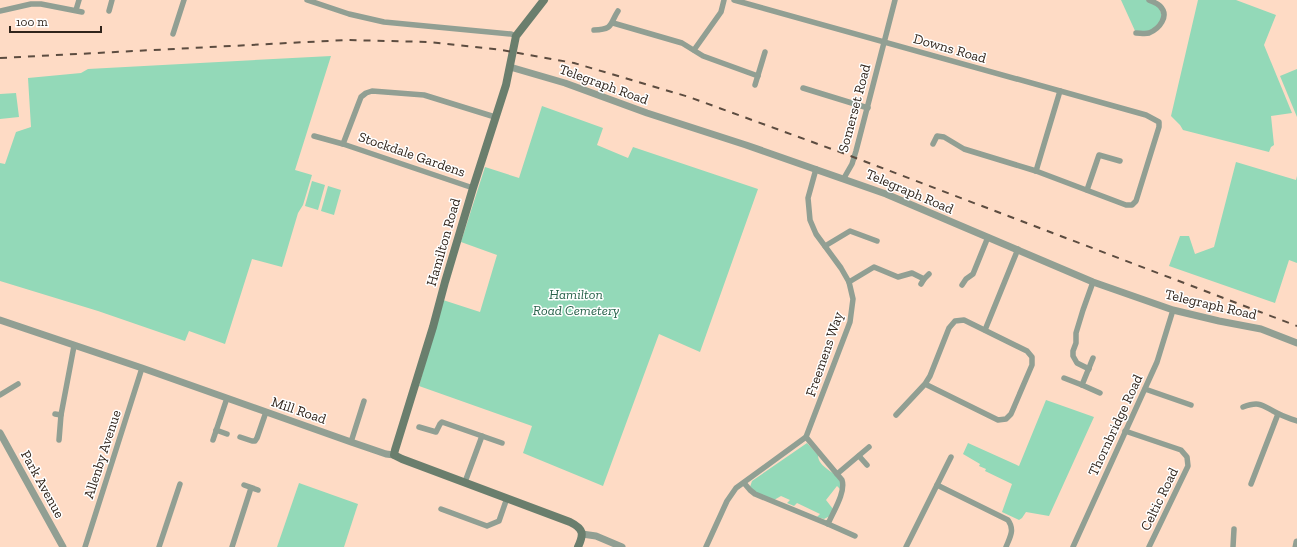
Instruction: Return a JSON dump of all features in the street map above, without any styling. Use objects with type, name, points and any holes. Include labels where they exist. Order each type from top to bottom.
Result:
[{"type":"main road","points":[[516,36],[544,0]]},
{"type":"main road","name":"Hamilton Road","points":[[394,455],[433,328],[473,188],[506,84],[516,36]]},
{"type":"main road","name":"Mill Road","points":[[394,455],[402,460],[570,522],[581,529],[582,534]]},
{"type":"main road","points":[[578,547],[582,534]]},
{"type":"street","points":[[76,10],[79,0]]},
{"type":"street","points":[[109,11],[112,0]]},
{"type":"street","points":[[173,34],[184,0]]},
{"type":"street","points":[[306,0],[324,3],[349,14],[384,22],[511,34],[516,36]]},
{"type":"street","points":[[694,50],[721,12],[724,0]]},
{"type":"street","name":"Downs Road","points":[[737,0],[1146,115],[1159,122],[1159,127],[1136,201],[1132,205],[1126,205],[1087,190]]},
{"type":"street","name":"Somerset Road","points":[[844,178],[852,164],[856,151],[895,0]]},
{"type":"street","points":[[1136,33],[1148,33],[1163,22],[1165,15],[1164,10],[1159,4],[1149,0]]},
{"type":"street","points":[[0,11],[32,2],[82,12]]},
{"type":"street","points":[[594,30],[605,30],[613,23],[614,17],[618,11]]},
{"type":"street","points":[[613,23],[682,43],[702,56],[758,76]]},
{"type":"street","points":[[755,85],[765,52]]},
{"type":"street","name":"Telegraph Road","points":[[510,67],[564,83],[647,113],[844,178],[886,194],[1094,282],[1173,310],[1262,329],[1297,343]]},
{"type":"street","points":[[803,88],[868,108]]},
{"type":"street","name":"Stockdale Gardens","points":[[343,144],[361,97],[372,91],[424,96],[495,117]]},
{"type":"street","points":[[1036,171],[1060,91]]},
{"type":"street","name":"Stockdale Gardens","points":[[314,136],[343,144],[473,188]]},
{"type":"street","points":[[933,144],[937,136],[944,137],[964,149],[1036,171],[1087,190],[1099,155],[1120,161]]},
{"type":"street","name":"Freemens Way","points":[[806,437],[850,322],[853,299],[849,282],[814,230],[808,213],[808,198],[816,169]]},
{"type":"street","points":[[825,246],[850,231],[877,241]]},
{"type":"street","points":[[962,284],[973,274],[988,237]]},
{"type":"street","points":[[985,330],[1018,250]]},
{"type":"street","points":[[849,282],[874,267],[898,277],[912,273],[922,282],[929,274]]},
{"type":"street","points":[[1089,369],[1077,363],[1073,356],[1073,351],[1076,343],[1076,333],[1083,310],[1094,282]]},
{"type":"street","name":"Thornbridge Road","points":[[1073,547],[1157,362],[1173,310]]},
{"type":"street","name":"Mill Road","points":[[0,320],[142,368],[386,454],[394,455]]},
{"type":"street","points":[[896,415],[925,384],[930,376],[952,324],[960,320],[964,320],[1027,350],[1032,357],[1032,365],[1009,417],[1006,419],[998,420],[925,384]]},
{"type":"street","points":[[59,440],[58,414],[74,346]]},
{"type":"street","points":[[1082,386],[1093,358]]},
{"type":"street","name":"Allenby Avenue","points":[[85,547],[142,368]]},
{"type":"street","points":[[1064,378],[1100,393]]},
{"type":"street","points":[[0,394],[18,384]]},
{"type":"street","points":[[1144,389],[1191,405]]},
{"type":"street","points":[[213,440],[227,398]]},
{"type":"street","points":[[351,442],[364,401]]},
{"type":"street","points":[[1243,407],[1251,404],[1260,404],[1278,414],[1297,421]]},
{"type":"street","points":[[240,437],[255,441],[258,438],[266,412]]},
{"type":"street","points":[[1251,484],[1278,414]]},
{"type":"street","points":[[419,427],[436,432],[442,422],[502,443]]},
{"type":"street","points":[[216,430],[227,434]]},
{"type":"street","name":"Celtic Road","points":[[1125,431],[1181,450],[1188,457],[1188,466],[1149,547]]},
{"type":"street","name":"Park Avenue","points":[[0,433],[63,547]]},
{"type":"street","points":[[465,482],[482,436]]},
{"type":"street","points":[[706,547],[731,494],[806,437],[842,480],[843,487],[828,524]]},
{"type":"street","points":[[837,474],[869,447]]},
{"type":"street","points":[[859,456],[867,465]]},
{"type":"street","points":[[906,547],[951,456]]},
{"type":"street","points":[[1254,477],[1261,480]]},
{"type":"street","points":[[744,483],[755,494],[855,536]]},
{"type":"street","points":[[159,547],[180,484]]},
{"type":"street","points":[[244,485],[258,490]]},
{"type":"street","points":[[937,485],[1008,520],[1011,524],[1012,532],[1006,547]]},
{"type":"street","points":[[232,547],[251,488]]},
{"type":"street","points":[[441,509],[487,526],[499,521],[507,498]]},
{"type":"street","points":[[1233,547],[1234,529]]},
{"type":"street","points":[[582,534],[596,536],[622,547]]},
{"type":"street","points":[[1296,547],[1297,542]]},
{"type":"green space","points":[[1121,0],[1149,0],[1159,5],[1163,22],[1148,33],[1136,33]]},
{"type":"green space","points":[[1198,0],[1236,0],[1276,15],[1264,45],[1292,113],[1271,116],[1274,145],[1271,147],[1269,152],[1183,130],[1171,116]]},
{"type":"green space","points":[[331,56],[295,170],[312,175],[303,205],[298,213],[282,267],[252,259],[225,344],[189,331],[185,341],[98,311],[0,281],[0,163],[5,164],[16,132],[31,127],[28,78],[81,73],[88,69]]},
{"type":"green space","points":[[1297,69],[1297,117],[1280,76]]},
{"type":"green space","points":[[16,93],[19,117],[0,119],[0,94]]},
{"type":"green space","name":"Hamilton Road Cemetery","points":[[542,106],[603,128],[597,145],[628,158],[633,147],[758,189],[700,352],[659,334],[603,486],[523,453],[532,426],[419,386],[443,300],[480,312],[497,255],[461,242],[485,167],[519,178]]},
{"type":"green space","points":[[1236,162],[1296,180],[1297,176],[1297,263],[1289,260],[1275,303],[1169,266],[1180,236],[1189,236],[1195,254],[1214,247]]},
{"type":"green space","points":[[312,181],[325,185],[318,210],[305,206]]},
{"type":"green space","points":[[328,186],[341,190],[334,215],[321,211]]},
{"type":"green space","points":[[1046,400],[1094,417],[1049,516],[1026,512],[1019,520],[1002,512],[1012,484],[985,471],[986,469],[979,466],[980,464],[963,454],[968,443],[1019,466]]},
{"type":"green space","points":[[807,443],[818,455],[824,467],[835,475],[840,482],[841,490],[837,486],[826,500],[833,509],[830,516],[824,519],[817,517],[820,514],[797,503],[794,506],[787,503],[790,500],[781,496],[774,500],[755,492],[750,487],[752,481]]},
{"type":"green space","points":[[299,483],[358,504],[344,547],[277,547]]},
{"type":"railway","points":[[0,58],[346,40],[428,42],[502,50],[574,63],[689,97],[848,155],[1297,326]]}]
